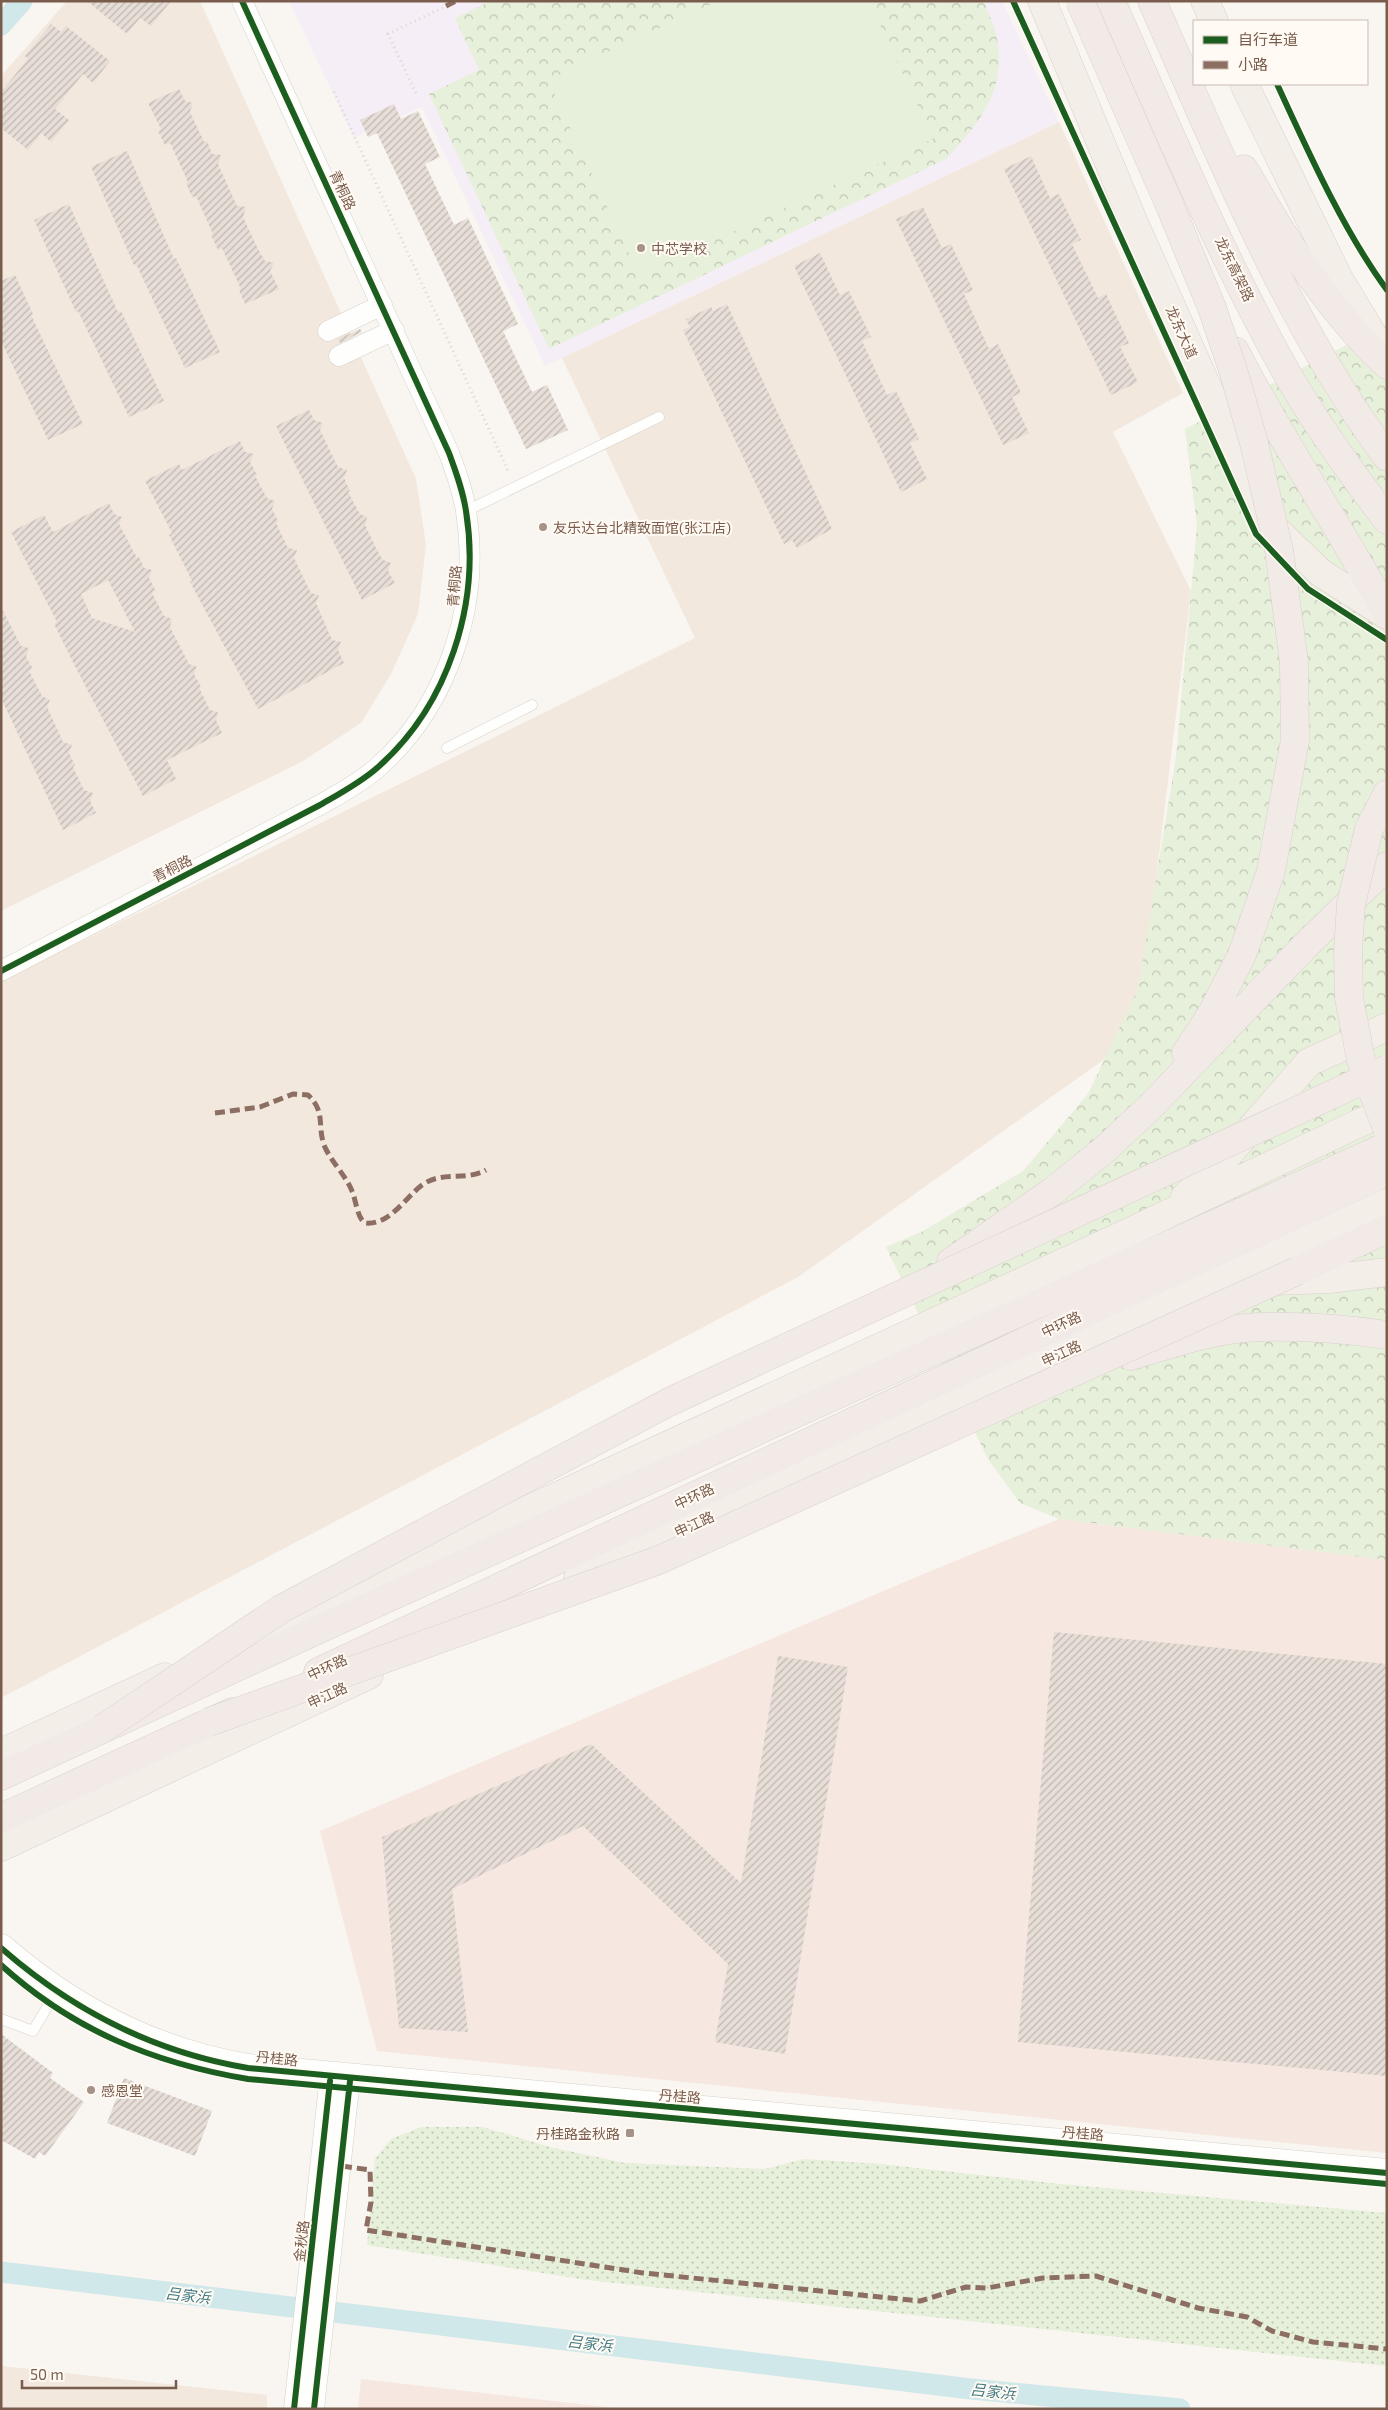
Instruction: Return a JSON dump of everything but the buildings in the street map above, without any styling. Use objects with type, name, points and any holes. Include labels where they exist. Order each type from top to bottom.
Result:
[{"type":"highway","points":[[1080,1],[1212,308],[1262,404],[1352,549],[1387,615]]},
{"type":"highway","name":"龙东高架路","points":[[1111,1],[1196,191],[1289,377],[1338,454],[1387,520]]},
{"type":"highway","points":[[1152,1],[1193,77]]},
{"type":"highway","points":[[1152,1],[1229,176],[1277,274],[1324,359],[1369,432],[1387,456]]},
{"type":"highway","points":[[1198,85],[1279,229],[1313,281],[1366,345],[1387,365]]},
{"type":"highway","points":[[1150,1107],[1212,1013],[1242,955],[1272,871],[1296,740],[1294,662],[1279,550],[1254,443],[1212,308]]},
{"type":"highway","points":[[1387,794],[1369,829],[1351,904],[1348,951],[1349,998],[1361,1060],[1387,1129]]},
{"type":"highway","points":[[907,1290],[986,1239],[1053,1191],[1104,1150],[1150,1107],[1306,945],[1387,866]]},
{"type":"highway","points":[[102,1730],[281,1609],[670,1402],[907,1290],[1387,1069]]},
{"type":"highway","name":"中环路","points":[[1,1776],[357,1612],[1387,1146]]},
{"type":"highway","name":"中环路","points":[[1,1818],[1387,1172]]},
{"type":"highway","points":[[210,1722],[659,1560],[1082,1370],[1387,1229]]},
{"type":"highway","points":[[1082,1370],[1184,1340],[1260,1327],[1354,1330],[1387,1334]]},
{"type":"main road","name":"龙东大道","points":[[1042,1],[1134,223],[1268,522],[1321,573],[1387,615]]},
{"type":"main road","points":[[1204,1],[1214,20]]},
{"type":"main road","points":[[1244,85],[1339,279],[1387,358]]},
{"type":"main road","points":[[1121,1236],[1180,1202],[1220,1164],[1309,1062],[1387,1027]]},
{"type":"main road","points":[[1,1753],[1121,1236],[1387,1110]]},
{"type":"main road","name":"申江路","points":[[1,1847],[1387,1203]]},
{"type":"main road","points":[[1216,1282],[1329,1279],[1387,1272]]},
{"type":"street","name":"青桐路","points":[[1,971],[320,806],[352,786],[377,767],[401,742],[421,716],[438,688],[453,656],[464,616],[469,579],[469,541],[466,511],[449,453],[242,1]]},
{"type":"street","points":[[328,331],[382,305]]},
{"type":"street","points":[[339,356],[394,330]]},
{"type":"street","name":"丹桂路","points":[[1,1948],[57,1993],[95,2017],[177,2052],[212,2062],[340,2083],[1387,2184]]},
{"type":"street","name":"丹桂路","points":[[1,1965],[49,2004],[88,2027],[133,2049],[174,2063],[248,2079],[340,2083],[1387,2173]]},
{"type":"street","name":"金秋路","points":[[315,2401],[324,2236],[340,2083]]},
{"type":"street","name":"金秋路","points":[[294,2409],[324,2236]]},
{"type":"lane","points":[[466,511],[659,418]]},
{"type":"lane","points":[[447,748],[532,705]]},
{"type":"lane","points":[[1,2020],[33,2031],[49,2004]]},
{"type":"path","points":[[416,93],[388,34],[446,6],[448,1]]},
{"type":"path","points":[[334,92],[516,487]]},
{"type":"shaded area","points":[[67,1],[200,1],[416,479],[426,545],[418,614],[391,674],[361,723],[303,761],[1,911],[1,76]]},
{"type":"shaded area","name":"中芯学校","points":[[289,1],[1002,1],[1059,122],[545,366],[422,107],[354,138]]},
{"type":"shaded area","points":[[1059,122],[1183,393],[1113,432],[1191,591],[1137,1036],[798,1277],[1,1698],[1,981],[695,638],[562,358]]},
{"type":"shaded area","points":[[1059,1519],[1387,1560],[1387,2153],[377,2051],[320,1831],[928,1572]]},
{"type":"shaded area","points":[[1,2366],[267,2395],[267,2409],[1,2409]]},
{"type":"shaded area","points":[[361,2379],[623,2409],[358,2409]]},
{"type":"green space","name":"中芯学校","points":[[491,1],[984,1],[996,34],[999,53],[998,71],[989,103],[970,132],[946,159],[549,349],[429,94],[479,70],[455,18]]},
{"type":"green space","points":[[718,1],[869,1],[933,139],[639,275],[548,80]]},
{"type":"green space","points":[[1387,324],[1387,1560],[1059,1519],[1020,1503],[988,1459],[886,1247],[923,1231],[1023,1171],[1088,1094],[1138,989],[1176,757],[1197,526],[1185,429]]},
{"type":"green space","points":[[421,2127],[483,2127],[550,2147],[625,2163],[765,2169],[804,2159],[881,2164],[1060,2184],[1387,2213],[1387,2366],[587,2280],[367,2245],[375,2159],[391,2139]]},
{"type":"waterway","points":[[1,25],[22,1]]},
{"type":"waterway","name":"吕家浜","points":[[1,2272],[971,2389],[1180,2409]]},
{"type":"marked path","points":[[446,6],[456,1]]},
{"type":"marked path","points":[[215,1113],[260,1107],[293,1094],[308,1095],[314,1101],[319,1113],[324,1145],[349,1185],[358,1213],[365,1223],[374,1223],[389,1216],[416,1190],[430,1181],[438,1178],[470,1175],[486,1170]]},
{"type":"marked path","points":[[342,2166],[370,2170],[371,2202],[366,2230],[643,2273],[920,2301],[966,2287],[987,2288],[1043,2278],[1096,2276],[1198,2308],[1247,2317],[1272,2331],[1313,2342],[1387,2349]]},
{"type":"cycle path","points":[[1,971],[320,805],[349,788],[377,768],[402,743],[423,715],[440,684],[454,651],[463,617],[468,582],[469,546],[465,504],[449,453],[242,1]]},
{"type":"cycle path","points":[[1013,1],[1256,534],[1308,589],[1387,640]]},
{"type":"cycle path","points":[[1277,85],[1341,216],[1387,290]]},
{"type":"cycle path","points":[[1,1948],[28,1971],[57,1991],[116,2026],[147,2040],[179,2051],[213,2061],[248,2068],[1387,2173]]},
{"type":"cycle path","points":[[1,1965],[28,1988],[57,2008],[116,2040],[179,2064],[248,2079],[1387,2184]]},
{"type":"cycle path","points":[[294,2409],[330,2081]]},
{"type":"cycle path","points":[[314,2409],[350,2081]]},
{"type":"place","name":"中芯学校","points":[[641,248]]},
{"type":"place","name":"友乐达台北精致面馆(张江店)","points":[[543,527]]},
{"type":"place","name":"感恩堂","points":[[91,2090]]},
{"type":"place","name":"丹桂路金秋路","points":[[630,2133]]}]
